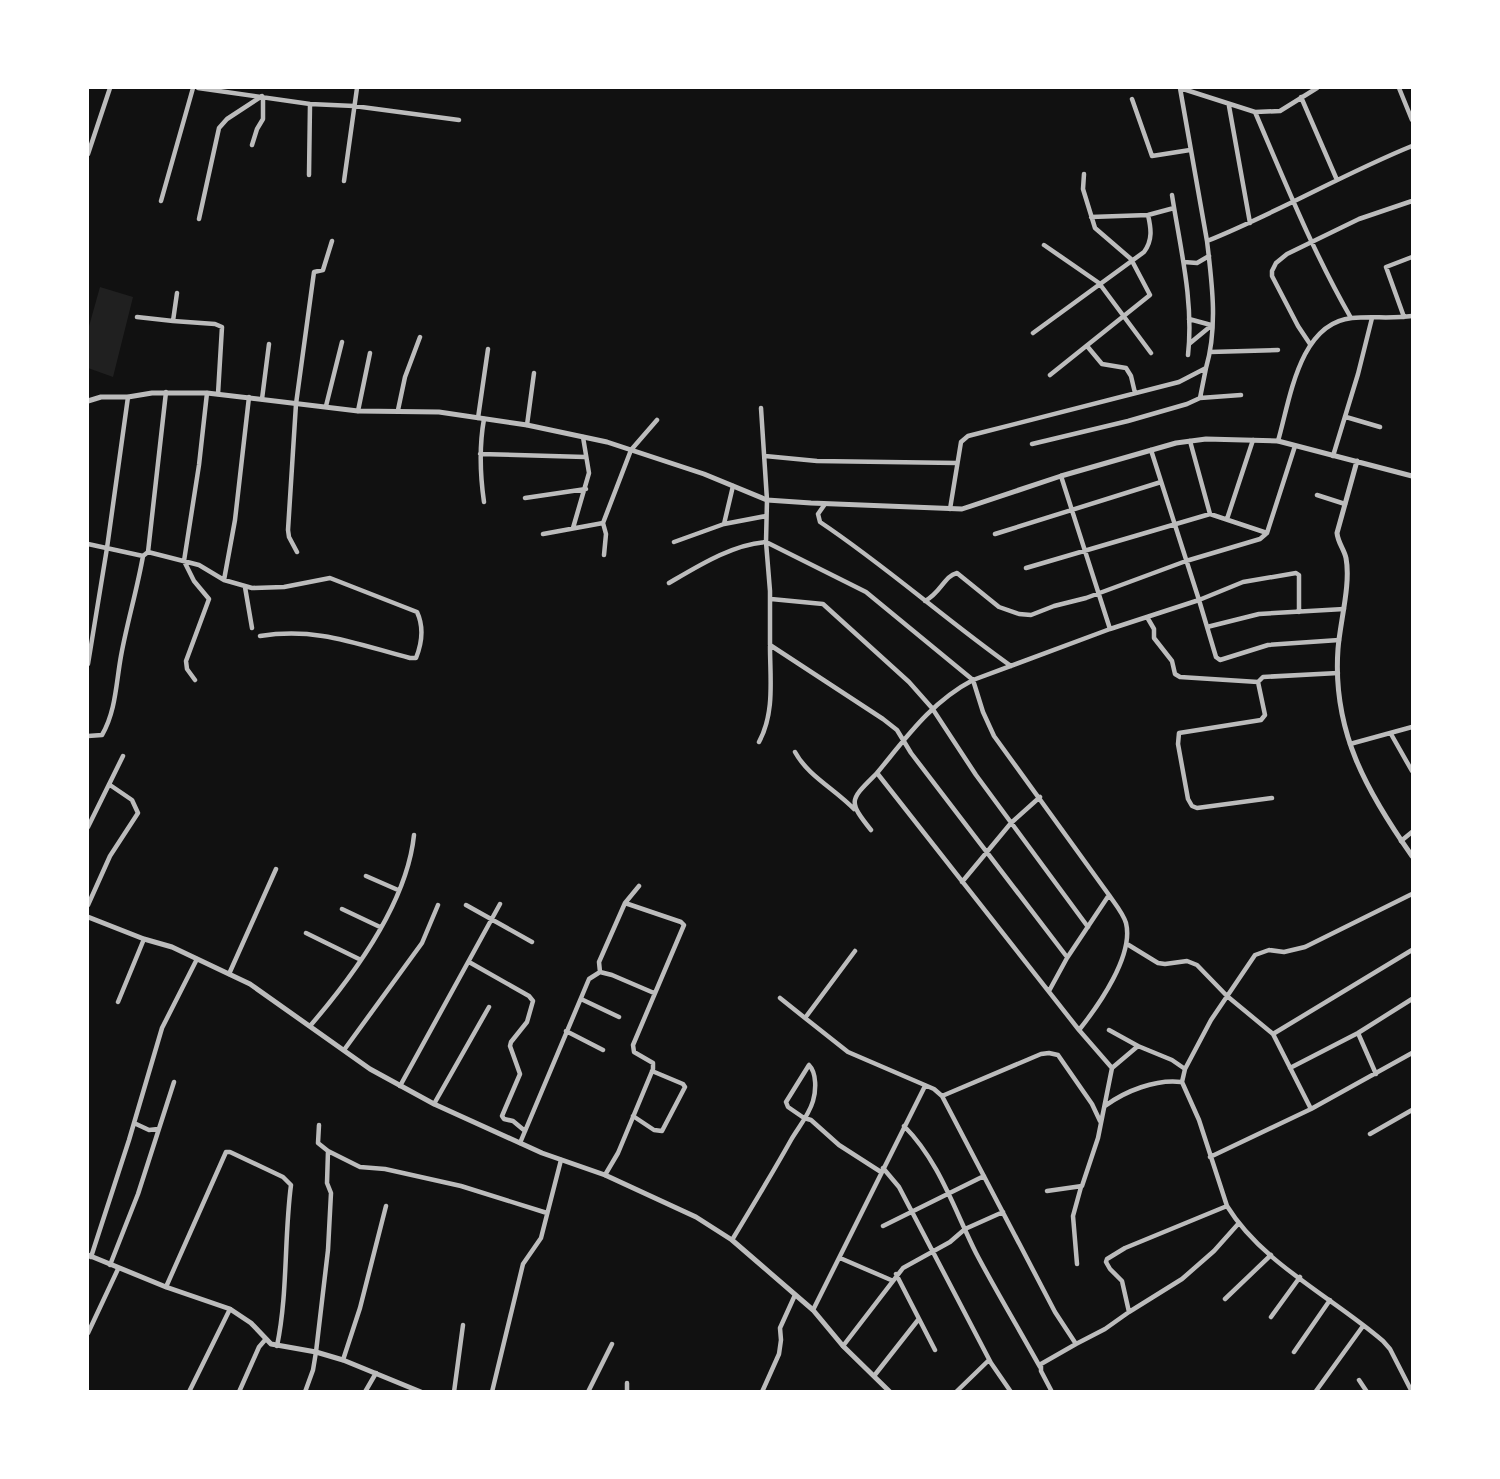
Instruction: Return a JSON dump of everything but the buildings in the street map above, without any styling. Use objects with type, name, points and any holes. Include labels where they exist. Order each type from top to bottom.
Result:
[{"type":"street","points":[[88,154],[110,88]]},
{"type":"street","points":[[161,201],[196,88],[458,120]]},
{"type":"street","points":[[344,181],[357,88]]},
{"type":"street","points":[[1200,398],[1210,352],[1213,295],[1207,241],[1180,89],[1255,112],[1280,111],[1317,88]]},
{"type":"street","points":[[1399,88],[1412,120]]},
{"type":"street","points":[[252,145],[263,119],[263,96]]},
{"type":"street","points":[[199,219],[219,128],[227,119],[263,96]]},
{"type":"street","points":[[1301,97],[1338,180]]},
{"type":"street","points":[[1132,99],[1152,156],[1190,150]]},
{"type":"street","points":[[309,175],[310,104]]},
{"type":"street","points":[[1229,105],[1251,223]]},
{"type":"street","points":[[1255,112],[1312,243],[1351,318]]},
{"type":"street","points":[[1207,241],[1251,223],[1412,146]]},
{"type":"street","points":[[1050,375],[1150,295],[1131,259],[1095,228],[1083,189],[1084,174]]},
{"type":"street","points":[[1172,195],[1184,262],[1189,318],[1188,355]]},
{"type":"street","points":[[1310,344],[1294,320],[1272,271],[1280,258],[1359,219],[1412,201]]},
{"type":"street","points":[[1091,217],[1147,215],[1174,208]]},
{"type":"street","points":[[1032,333],[1149,245],[1151,237],[1147,215]]},
{"type":"street","points":[[297,552],[288,530],[296,404],[314,272],[323,270],[332,241]]},
{"type":"street","points":[[1044,245],[1099,283],[1151,353]]},
{"type":"street","points":[[1184,262],[1197,263],[1209,256]]},
{"type":"street","points":[[1404,317],[1386,267],[1412,257]]},
{"type":"street","points":[[173,321],[177,293]]},
{"type":"street","points":[[137,317],[215,324],[222,327],[218,394]]},
{"type":"street","points":[[1278,441],[1299,366],[1310,344],[1330,324],[1351,318],[1412,317]]},
{"type":"street","points":[[1189,318],[1212,325]]},
{"type":"street","points":[[1333,456],[1372,318]]},
{"type":"street","points":[[1189,344],[1212,325]]},
{"type":"street","points":[[398,410],[405,377],[420,337]]},
{"type":"street","points":[[326,406],[342,342]]},
{"type":"street","points":[[262,398],[270,344]]},
{"type":"street","points":[[1087,346],[1102,364],[1126,368],[1135,393]]},
{"type":"street","points":[[485,502],[480,454],[488,349]]},
{"type":"street","points":[[1210,352],[1278,350]]},
{"type":"street","points":[[358,411],[370,353]]},
{"type":"street","points":[[950,510],[961,442],[968,436],[1179,382],[1206,368]]},
{"type":"street","points":[[527,425],[534,373]]},
{"type":"street","points":[[88,736],[102,735],[111,715],[121,655],[146,554],[166,392]]},
{"type":"street","points":[[88,401],[101,397],[166,392],[207,393],[358,411],[439,412],[481,418],[527,425],[631,450],[767,500],[950,510],[973,506],[1060,476],[1190,440],[1278,441],[1412,476]]},
{"type":"street","points":[[195,680],[187,669],[186,661],[209,598],[194,581],[184,561],[201,454],[207,393]]},
{"type":"street","points":[[1032,444],[1174,409],[1200,398],[1241,395]]},
{"type":"street","points":[[224,580],[235,520],[249,396]]},
{"type":"street","points":[[88,664],[128,397]]},
{"type":"street","points":[[759,742],[771,712],[771,599],[761,408]]},
{"type":"street","points":[[1346,417],[1380,427]]},
{"type":"street","points":[[604,555],[606,534],[603,523],[631,450],[657,420]]},
{"type":"street","points":[[573,528],[589,473],[583,437]]},
{"type":"street","points":[[1227,519],[1253,439]]},
{"type":"street","points":[[1190,440],[1210,514]]},
{"type":"street","points":[[925,601],[936,596],[947,578],[954,573],[999,607],[1031,615],[1186,561],[1260,539],[1267,533],[1295,446]]},
{"type":"street","points":[[1151,450],[1216,657],[1220,660],[1268,645],[1339,640]]},
{"type":"street","points":[[480,454],[585,457]]},
{"type":"street","points":[[765,456],[817,461],[957,463]]},
{"type":"street","points":[[1357,461],[1337,533],[1346,559],[1338,673],[1344,727],[1366,781],[1412,856]]},
{"type":"street","points":[[1060,476],[1110,629]]},
{"type":"street","points":[[995,534],[1161,482]]},
{"type":"street","points":[[724,524],[733,486]]},
{"type":"street","points":[[525,498],[586,489]]},
{"type":"street","points":[[1317,495],[1345,504]]},
{"type":"street","points":[[825,503],[818,514],[820,522],[1011,666]]},
{"type":"street","points":[[1026,568],[1210,514],[1267,533]]},
{"type":"street","points":[[674,542],[724,524],[766,516]]},
{"type":"street","points":[[543,534],[603,523]]},
{"type":"street","points":[[669,583],[733,550],[766,542],[866,592],[973,680],[994,736],[1125,920],[1127,944],[1103,997],[1079,1030]]},
{"type":"street","points":[[88,544],[200,565],[224,580],[245,587],[285,587],[330,578],[417,612],[422,634],[416,658],[311,634],[293,632],[260,636]]},
{"type":"street","points":[[854,809],[855,797],[932,708],[945,696],[973,680],[1243,582],[1296,573],[1299,575],[1299,612]]},
{"type":"street","points":[[245,587],[252,628]]},
{"type":"street","points":[[771,599],[823,604],[909,682],[932,708],[1011,823],[1088,927]]},
{"type":"street","points":[[1207,627],[1259,614],[1344,609]]},
{"type":"street","points":[[1147,617],[1154,629],[1154,638],[1172,661],[1175,674],[1180,677],[1258,682],[1263,677],[1338,673]]},
{"type":"street","points":[[770,645],[883,719],[905,740],[911,753],[1067,958]]},
{"type":"street","points":[[1258,682],[1265,715],[1263,718],[1179,733],[1178,744],[1188,799],[1192,806],[1197,808],[1272,798]]},
{"type":"street","points":[[1349,744],[1412,727]]},
{"type":"street","points":[[1391,734],[1412,771]]},
{"type":"street","points":[[795,752],[805,767],[831,787],[871,830]]},
{"type":"street","points":[[88,827],[123,756]]},
{"type":"street","points":[[877,773],[1079,1030],[1112,1068]]},
{"type":"street","points":[[88,905],[106,862],[138,813],[132,800],[110,785]]},
{"type":"street","points":[[962,882],[1011,823],[1040,797]]},
{"type":"street","points":[[1401,841],[1412,832]]},
{"type":"street","points":[[310,1026],[336,996],[380,928],[412,855],[414,835]]},
{"type":"street","points":[[229,974],[276,869]]},
{"type":"street","points":[[366,876],[398,890]]},
{"type":"street","points":[[600,972],[599,962],[625,903],[639,886]]},
{"type":"street","points":[[1412,894],[1305,947],[1255,954],[1211,1020],[1185,1069],[1182,1082],[1199,1120],[1227,1206],[1239,1223],[1252,1239],[1271,1255],[1390,1349],[1412,1391]]},
{"type":"street","points":[[1049,991],[1067,958],[1109,895]]},
{"type":"street","points":[[606,1175],[652,1071],[653,1063],[634,1052],[633,1045],[684,925],[625,903]]},
{"type":"street","points":[[400,1086],[500,904]]},
{"type":"street","points":[[344,1050],[422,943],[438,905]]},
{"type":"street","points":[[466,905],[532,942]]},
{"type":"street","points":[[342,909],[380,928]]},
{"type":"street","points":[[88,917],[172,947],[250,985],[370,1069],[434,1104],[520,1143],[606,1175],[696,1217],[732,1240],[813,1310],[843,1346],[890,1391]]},
{"type":"street","points":[[306,933],[361,960]]},
{"type":"street","points":[[118,1002],[144,939]]},
{"type":"street","points":[[1127,944],[1158,962],[1193,963],[1227,996],[1273,1034],[1311,1109]]},
{"type":"street","points":[[1273,1034],[1412,950]]},
{"type":"street","points":[[805,1018],[855,951]]},
{"type":"street","points":[[197,959],[162,1028],[134,1124],[89,1256],[230,1309],[251,1323],[265,1340],[277,1347],[316,1352],[343,1360],[421,1391]]},
{"type":"street","points":[[469,962],[529,996],[533,1001],[527,1023],[511,1042],[520,1074],[502,1111],[504,1119],[513,1121],[525,1131]]},
{"type":"street","points":[[520,1143],[589,979],[600,972],[654,993]]},
{"type":"street","points":[[780,998],[848,1052],[943,1096],[1055,1312],[1076,1345]]},
{"type":"street","points":[[581,999],[619,1017]]},
{"type":"street","points":[[1290,1068],[1357,1033],[1412,999]]},
{"type":"street","points":[[434,1104],[489,1007]]},
{"type":"street","points":[[1109,1030],[1185,1069]]},
{"type":"street","points":[[566,1031],[603,1050]]},
{"type":"street","points":[[1357,1033],[1376,1074]]},
{"type":"street","points":[[1077,1264],[1073,1216],[1101,1122],[1112,1068],[1138,1046]]},
{"type":"street","points":[[943,1096],[1026,1059],[1049,1053],[1058,1055],[1092,1104],[1101,1122]]},
{"type":"street","points":[[1210,1157],[1311,1109],[1412,1053]]},
{"type":"street","points":[[732,1240],[804,1118],[814,1100],[814,1070],[809,1065],[786,1102],[788,1107],[804,1118],[811,1120],[847,1150],[882,1170],[899,1187],[989,1360],[1011,1391]]},
{"type":"street","points":[[633,1116],[654,1130],[662,1131],[682,1095],[685,1087],[683,1084],[652,1071]]},
{"type":"street","points":[[110,1266],[138,1194],[174,1082]]},
{"type":"street","points":[[1104,1107],[1139,1089],[1163,1082],[1182,1082]]},
{"type":"street","points":[[813,1310],[925,1086]]},
{"type":"street","points":[[1370,1134],[1412,1110]]},
{"type":"street","points":[[134,1124],[149,1130],[158,1129]]},
{"type":"street","points":[[319,1125],[318,1143],[360,1167],[386,1169],[461,1186],[547,1213]]},
{"type":"street","points":[[904,1126],[925,1148],[977,1254],[1052,1391]]},
{"type":"street","points":[[305,1391],[316,1352],[328,1250],[331,1193],[327,1183],[328,1151]]},
{"type":"street","points":[[166,1287],[226,1153],[230,1152],[283,1177],[290,1185],[285,1239],[284,1303],[277,1347]]},
{"type":"street","points":[[492,1391],[523,1264],[541,1238],[561,1159]]},
{"type":"street","points":[[883,1226],[984,1176]]},
{"type":"street","points":[[1047,1191],[1082,1186]]},
{"type":"street","points":[[343,1360],[360,1308],[386,1206]]},
{"type":"street","points":[[1129,1312],[1122,1281],[1110,1269],[1107,1259],[1125,1248],[1227,1206]]},
{"type":"street","points":[[843,1346],[896,1274],[965,1229],[1003,1212]]},
{"type":"street","points":[[1040,1367],[1182,1279],[1214,1251],[1239,1223]]},
{"type":"street","points":[[1225,1299],[1271,1255]]},
{"type":"street","points":[[840,1258],[891,1280]]},
{"type":"street","points":[[88,1333],[118,1269]]},
{"type":"street","points":[[896,1274],[935,1350]]},
{"type":"street","points":[[1271,1317],[1300,1277]]},
{"type":"street","points":[[762,1391],[779,1354],[780,1328],[795,1295]]},
{"type":"street","points":[[1294,1352],[1330,1300]]},
{"type":"street","points":[[190,1391],[230,1309]]},
{"type":"street","points":[[874,1376],[918,1320]]},
{"type":"street","points":[[454,1391],[463,1325]]},
{"type":"street","points":[[1316,1391],[1363,1326]]},
{"type":"street","points":[[239,1391],[258,1347],[265,1340]]},
{"type":"street","points":[[588,1391],[612,1344]]},
{"type":"street","points":[[956,1391],[989,1360]]},
{"type":"street","points":[[365,1391],[376,1373]]},
{"type":"street","points":[[1359,1380],[1367,1391]]},
{"type":"street","points":[[627,1383],[627,1391]]},
{"type":"shaded area","points":[[100,287],[133,297],[113,377],[88,368],[88,330]]}]
